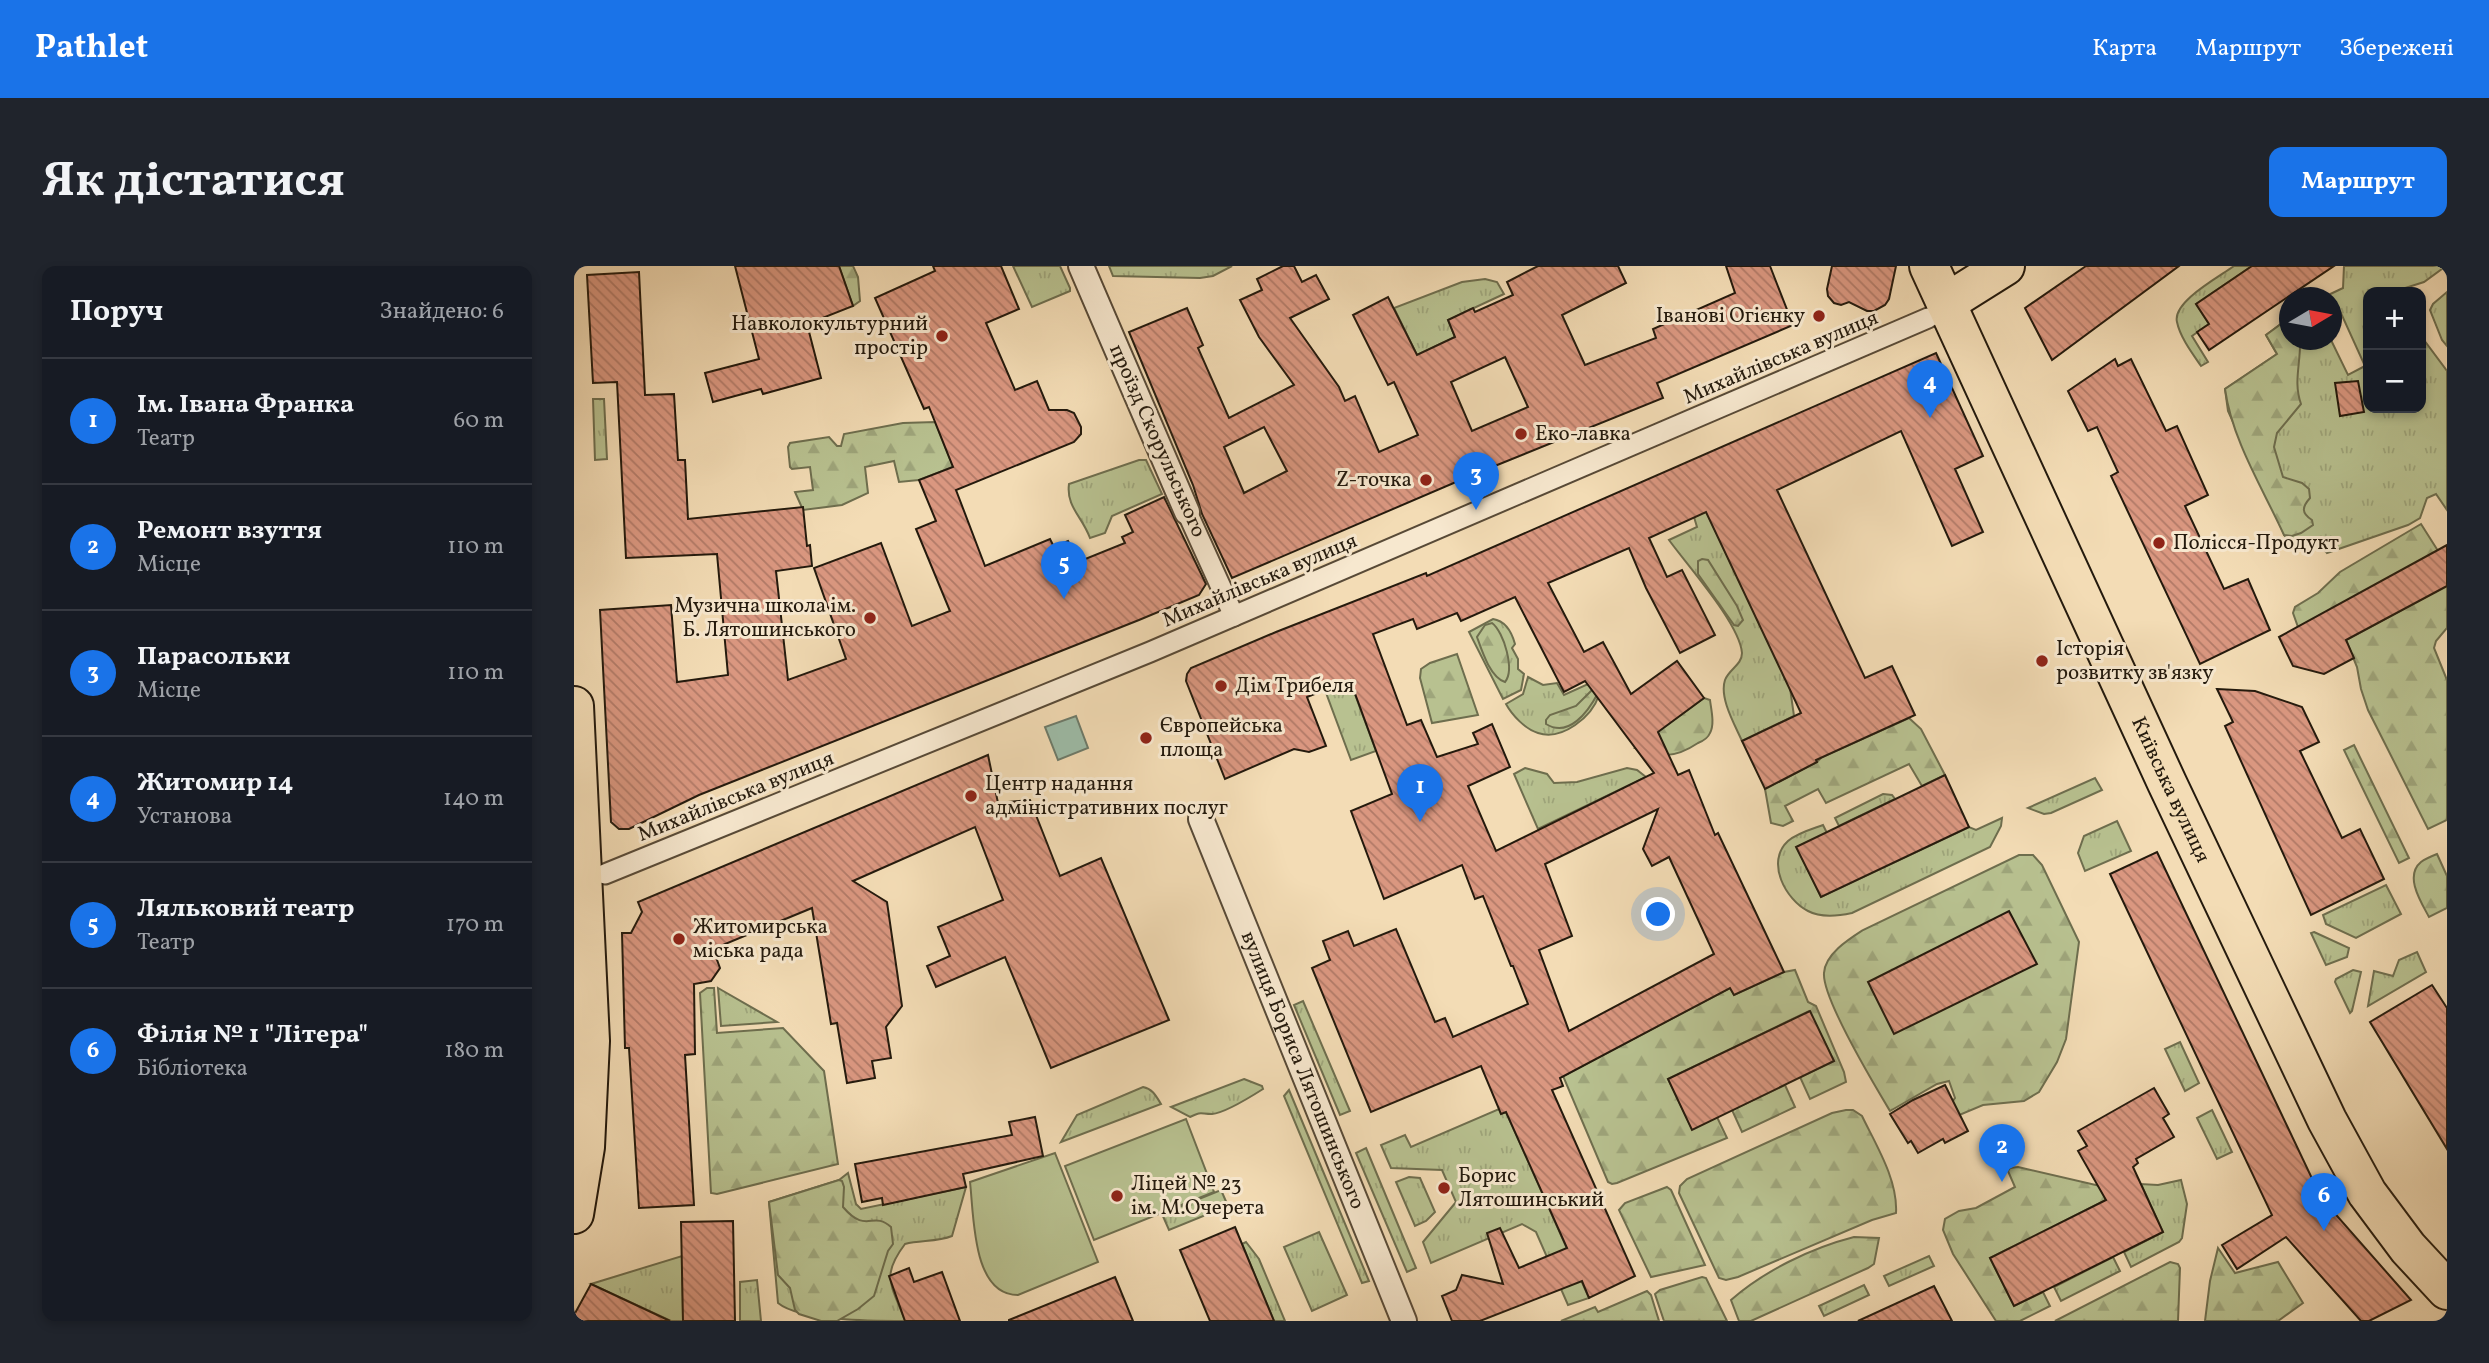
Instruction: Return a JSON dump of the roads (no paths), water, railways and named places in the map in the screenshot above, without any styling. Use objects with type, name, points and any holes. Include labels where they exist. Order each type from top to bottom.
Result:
[{"type":"main road","name":"Київська вулиця","points":[[1929,266],[2342,1109],[2384,1184],[2418,1230],[2447,1262]]},
{"type":"main road","points":[[1945,295],[2005,266]]},
{"type":"main road","name":"Київська вулиця","points":[[1945,295],[2167,783],[2327,1120],[2373,1201],[2408,1248],[2447,1290]]},
{"type":"main road","points":[[574,706],[590,1052],[585,1147],[574,1214]]},
{"type":"street","name":"проїзд Скорульського","points":[[1081,266],[1234,616]]},
{"type":"street","name":"Михайлівська вулиця","points":[[605,874],[1234,616],[1945,295]]},
{"type":"street","name":"вулиця Бориса Лятошинського","points":[[1201,819],[1404,1321]]},
{"type":"place","name":"Іванові Огієнку","points":[[1819,316]]},
{"type":"place","name":"Навколокультурний простір","points":[[942,336]]},
{"type":"place","name":"Житомир 14","points":[[1930,418]]},
{"type":"place","name":"Еко-лавка","points":[[1521,434]]},
{"type":"place","name":"Z-точка","points":[[1426,480]]},
{"type":"place","name":"Парасольки","points":[[1476,510]]},
{"type":"place","name":"Полісся-Продукт","points":[[2159,543]]},
{"type":"place","name":"Ляльковий театр","points":[[1064,599]]},
{"type":"place","name":"Музична школа ім. Б. Лятошинського","points":[[870,618]]},
{"type":"place","name":"Історія розвитку зв'язку","points":[[2042,661]]},
{"type":"place","name":"Дім Трибеля","points":[[1221,686]]},
{"type":"place","name":"Європейська площа","points":[[1146,738]]},
{"type":"place","name":"Центр надання адміністративних послуг","points":[[971,796]]},
{"type":"place","name":"Ім. Івана Франка","points":[[1420,822]]},
{"type":"place","name":"Житомирська міська рада","points":[[679,939]]},
{"type":"place","name":"Ремонт взуття","points":[[2002,1182]]},
{"type":"place","name":"Борис Лятошинський","points":[[1444,1188]]},
{"type":"place","name":"Ліцей № 23 ім. М.Очерета","points":[[1117,1196]]},
{"type":"place","name":"Філія № 1 \"Літера\"","points":[[2324,1231]]}]
